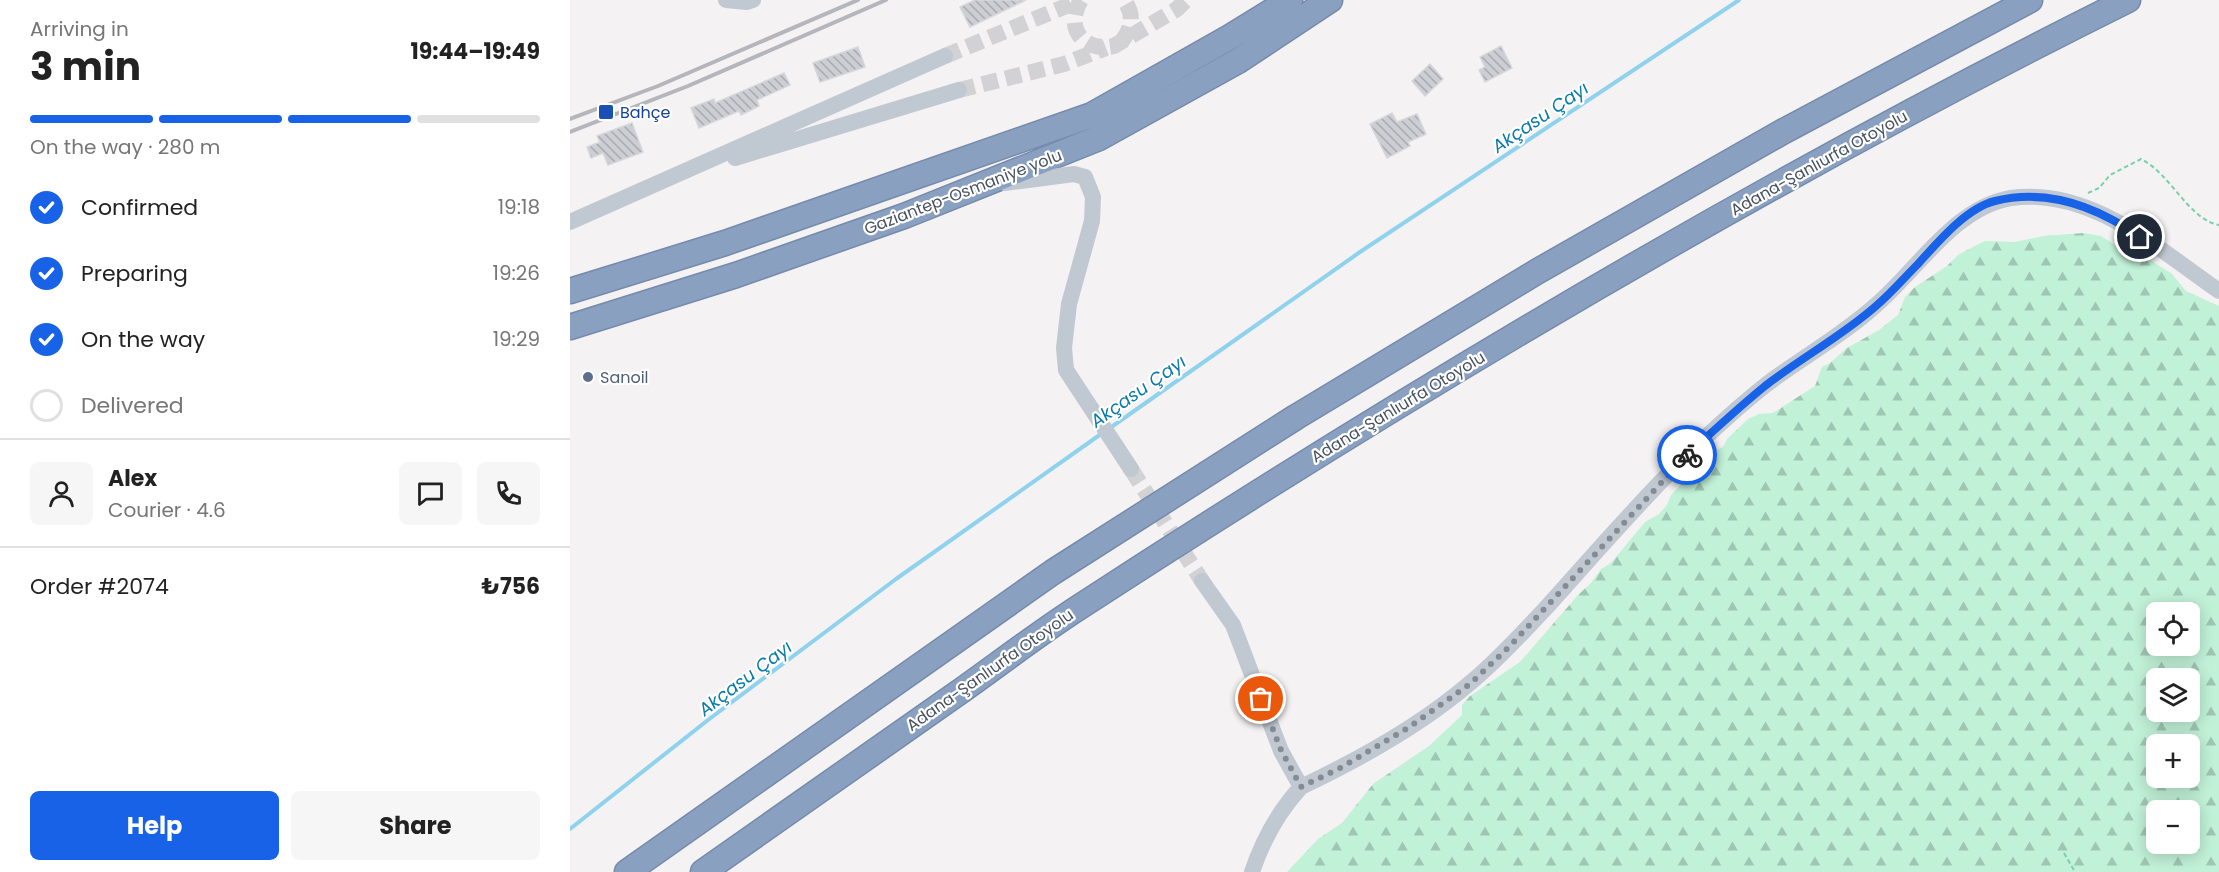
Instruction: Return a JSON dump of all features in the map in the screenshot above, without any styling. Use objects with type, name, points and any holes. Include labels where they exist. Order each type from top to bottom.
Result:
[{"type":"highway","name":"Gaziantep-Osmaniye yolu","points":[[570,291],[736,239],[1092,115],[1230,37],[1290,0]]},
{"type":"highway","name":"Gaziantep-Osmaniye yolu","points":[[570,327],[736,275],[983,186],[1099,138],[1238,61],[1330,0]]},
{"type":"highway","points":[[627,872],[1053,572],[1296,417],[1589,241],[1785,131],[2030,0]]},
{"type":"highway","name":"Adana-Şanlıurfa Otoyolu","points":[[703,872],[1077,608],[1329,448],[1560,308],[1796,175],[2028,50],[2128,0]]},
{"type":"street","points":[[726,0],[749,1]]},
{"type":"street","points":[[570,222],[945,56]]},
{"type":"street","points":[[680,175],[959,90]]},
{"type":"street","points":[[983,186],[1074,174],[1085,177],[1093,197],[1092,221],[1069,304],[1064,348],[1066,370],[1131,469]]},
{"type":"street","points":[[1252,872],[1273,823],[1284,805],[1301,787],[1340,768],[1408,728],[1470,684],[1510,646],[1686,457],[1724,420],[1767,384],[1875,306],[1951,230],[1974,212],[1992,202],[2014,198],[2038,197],[2070,201],[2096,210],[2122,224],[2219,291]]},
{"type":"street","points":[[1202,581],[1233,625],[1281,750],[1301,787]]},
{"type":"path","points":[[2070,201],[2099,188],[2110,175],[2141,159],[2150,164],[2176,189],[2194,212],[2212,224],[2219,225]]},
{"type":"path","points":[[2064,853],[2075,872]]},
{"type":"green space","points":[[2083,233],[2101,236],[2118,247],[2129,247],[2171,273],[2186,291],[2219,306],[2219,872],[1287,872],[1318,839],[1342,823],[1373,784],[1429,746],[1462,715],[1462,705],[1470,696],[1520,662],[1601,569],[1611,563],[1645,522],[1659,514],[1667,505],[1671,495],[1711,453],[1723,447],[1727,439],[1748,419],[1759,414],[1773,413],[1815,386],[1822,367],[1898,315],[1905,297],[1915,287],[1947,266],[1958,255],[1985,241],[2015,242],[2044,236]]},
{"type":"building","points":[[975,0],[1026,0],[970,27],[960,7]]},
{"type":"building","points":[[1501,46],[1512,68],[1485,82],[1479,70],[1485,67],[1480,57]]},
{"type":"building","points":[[858,47],[865,67],[820,82],[813,63]]},
{"type":"building","points":[[1430,64],[1443,79],[1425,96],[1412,81]]},
{"type":"building","points":[[784,73],[790,85],[757,100],[759,106],[741,115],[739,111],[699,128],[691,108],[714,99],[715,103]]},
{"type":"building","points":[[1392,113],[1397,122],[1417,114],[1426,134],[1408,142],[1410,146],[1387,158],[1370,124]]},
{"type":"building","name":"Bahçe","points":[[632,123],[643,152],[608,165],[603,153],[591,158],[587,147],[600,142],[597,136]]},
{"type":"waterway","name":"Akçasu Çayı","points":[[1110,428],[1360,252],[1739,0]]},
{"type":"waterway","name":"Akçasu Çayı","points":[[570,829],[708,720],[896,579],[1101,434]]},
{"type":"tunnel","points":[[1081,0],[1076,10],[1076,28],[1085,42],[1103,47],[1114,46],[1177,9],[1186,0]]},
{"type":"tunnel","points":[[945,56],[1081,0]]},
{"type":"tunnel","points":[[1122,41],[1131,20],[1124,0]]},
{"type":"tunnel","points":[[959,90],[1064,64],[1106,48]]},
{"type":"tunnel","points":[[1131,469],[1202,581]]},
{"type":"railway","points":[[570,119],[658,86],[858,0]]},
{"type":"railway","points":[[570,132],[688,86],[886,0]]},
{"type":"way so far","points":[[1261,699],[1281,750],[1301,787],[1340,768],[1408,728],[1470,684],[1510,646],[1687,455]]},
{"type":"place","name":"Bahçe","points":[[606,112]]},
{"type":"place","name":"Sanoil","points":[[588,377]]},
{"type":"route","points":[[1687,455],[1767,384],[1841,333],[1875,306],[1951,230],[1974,212],[1992,202],[2038,197],[2070,201],[2096,210],[2140,237]]}]
